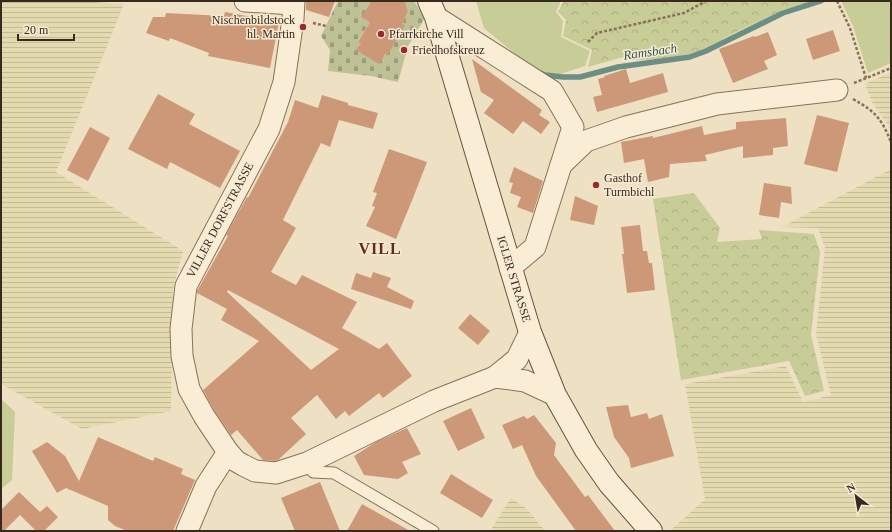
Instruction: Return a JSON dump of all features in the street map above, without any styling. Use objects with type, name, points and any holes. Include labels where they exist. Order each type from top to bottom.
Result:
[{"type":"main road","name":"IGLER STRASSE","points":[[433,9],[530,332],[555,396],[586,450],[609,483],[650,531]]},
{"type":"street","points":[[245,1],[294,2]]},
{"type":"street","name":"VILLER DORFSTRASSE","points":[[294,2],[284,82],[269,129],[186,286],[181,343],[186,378],[196,402],[228,452],[243,466],[268,473],[280,473],[307,463],[434,401],[495,378],[517,359],[530,332]]},
{"type":"street","points":[[433,9],[552,91],[573,127],[559,167],[535,247],[510,268]]},
{"type":"street","points":[[559,167],[586,141],[626,127],[717,104],[837,90]]},
{"type":"street","name":"VILLER DORFSTRASSE","points":[[495,378],[525,381],[555,396]]},
{"type":"street","points":[[190,529],[206,486],[228,452]]},
{"type":"lane","points":[[307,463],[313,472],[334,473],[433,531]]},
{"type":"path","points":[[588,42],[597,33],[684,14],[706,1]]},
{"type":"path","points":[[837,1],[850,28],[866,78]]},
{"type":"path","points":[[837,90],[891,68]]},
{"type":"path","points":[[837,90],[868,108],[883,123],[891,142]]},
{"type":"shaded area","points":[[1,1],[80,1],[124,4],[56,172],[183,251],[173,289],[171,411],[82,429],[1,384]]},
{"type":"shaded area","points":[[891,72],[891,132],[872,102],[865,84]]},
{"type":"shaded area","points":[[891,169],[891,531],[670,531],[705,499],[685,384],[786,366],[803,402],[831,395],[816,334],[825,248],[818,228],[782,227]]},
{"type":"shaded area","points":[[511,498],[527,509],[545,531],[490,531]]},
{"type":"green space","points":[[338,1],[372,1],[370,22],[358,41],[361,43],[357,50],[387,55],[404,25],[402,24],[408,11],[404,1],[414,1],[425,18],[408,46],[398,82],[371,76],[328,71],[330,50],[321,36]]},
{"type":"green space","points":[[476,1],[561,1],[556,12],[563,21],[561,37],[590,51],[585,66],[545,79],[484,28]]},
{"type":"green space","points":[[564,1],[816,1],[783,10],[696,53],[660,59],[635,60],[623,57],[588,67],[592,50],[563,36],[566,20],[558,12]]},
{"type":"green space","points":[[841,1],[891,1],[891,63],[868,73],[853,26]]},
{"type":"green space","points":[[694,193],[720,228],[717,242],[762,239],[759,230],[814,234],[820,252],[811,335],[824,391],[805,396],[789,361],[681,380],[653,199]]},
{"type":"green space","points":[[1,399],[15,412],[12,480],[1,489]]},
{"type":"building","points":[[306,1],[335,1],[329,17],[306,10]]},
{"type":"building","name":"Pfarrkirche Vill","points":[[372,1],[404,1],[408,11],[402,24],[405,25],[387,56],[385,54],[379,64],[356,50],[361,43],[358,42],[370,22],[361,17]]},
{"type":"building","points":[[225,12],[279,22],[270,68],[208,56],[209,53],[170,38],[169,41],[146,33],[153,17],[165,17],[166,13],[224,16]]},
{"type":"building","points":[[833,30],[840,51],[813,60],[806,39]]},
{"type":"building","points":[[768,32],[777,55],[764,61],[768,69],[733,83],[719,49]]},
{"type":"building","points":[[472,59],[542,110],[539,115],[550,122],[541,134],[523,121],[513,134],[484,113],[494,100],[481,92]]},
{"type":"building","points":[[626,69],[630,83],[663,73],[668,92],[597,112],[593,97],[602,95],[598,79]]},
{"type":"building","points":[[158,94],[195,114],[189,124],[240,151],[220,188],[170,162],[167,169],[128,149]]},
{"type":"building","points":[[322,95],[348,103],[348,105],[378,113],[373,129],[339,120],[330,147],[321,143],[283,220],[296,228],[271,272],[296,285],[302,275],[357,302],[342,328],[379,349],[387,343],[412,376],[383,398],[379,393],[349,416],[345,411],[336,419],[317,395],[291,418],[306,434],[278,460],[263,460],[237,430],[231,435],[214,410],[203,390],[259,341],[221,320],[227,309],[197,293],[197,291],[228,236],[226,235],[247,197],[248,198],[288,122],[295,100],[318,108]],"holes":[[[228,290],[339,349],[311,370],[227,292]]]},
{"type":"building","points":[[817,115],[849,123],[837,172],[804,164]]},
{"type":"building","points":[[786,118],[788,146],[773,148],[773,155],[743,158],[743,146],[705,155],[707,161],[670,164],[669,177],[648,182],[644,159],[624,163],[621,142],[653,136],[653,138],[702,126],[704,135],[736,129],[736,122]]},
{"type":"building","points":[[90,127],[110,138],[88,181],[67,170]]},
{"type":"building","points":[[389,149],[427,162],[396,239],[366,226],[375,207],[372,206],[377,193],[373,192]]},
{"type":"building","points":[[514,167],[543,181],[533,213],[517,207],[521,197],[510,193],[513,183],[509,182]]},
{"type":"building","points":[[764,183],[791,187],[792,204],[781,202],[779,218],[759,215]]},
{"type":"building","points":[[575,196],[598,206],[594,225],[570,220]]},
{"type":"building","points":[[640,225],[643,251],[647,251],[649,263],[652,263],[655,290],[627,293],[622,254],[624,254],[621,227]]},
{"type":"building","points":[[373,272],[391,278],[387,287],[414,301],[411,309],[351,289],[356,273],[371,278]]},
{"type":"building","points":[[470,314],[490,331],[478,345],[458,328]]},
{"type":"building","points":[[628,405],[631,417],[647,413],[649,419],[662,414],[674,456],[631,468],[629,458],[614,437],[606,407]]},
{"type":"building","points":[[471,408],[485,438],[458,451],[443,421]]},
{"type":"building","points":[[534,415],[556,443],[554,455],[585,497],[588,495],[615,531],[576,531],[536,476],[522,445],[513,449],[502,425],[524,416],[527,419]]},
{"type":"building","points":[[407,428],[421,454],[402,462],[408,473],[398,479],[364,475],[354,456],[376,442]]},
{"type":"building","points":[[98,437],[153,461],[155,457],[183,469],[181,474],[195,480],[173,531],[127,531],[115,526],[108,520],[108,506],[66,488],[57,493],[32,451],[47,442],[65,456],[79,481]]},
{"type":"building","points":[[451,474],[493,500],[482,518],[440,493]]},
{"type":"building","points":[[320,482],[340,531],[295,531],[281,498]]},
{"type":"building","points":[[19,492],[40,512],[47,506],[58,517],[44,531],[36,531],[20,515],[4,531],[1,531],[1,510]]},
{"type":"building","points":[[362,504],[410,531],[347,531]]},
{"type":"waterway","name":"Ramsbach","points":[[540,73],[563,77],[580,77],[618,67],[690,57],[706,51],[783,13],[821,1]]},
{"type":"place","name":"Nischenbildstock hl. Martin","points":[[303,27]]},
{"type":"place","name":"Pfarrkirche Vill","points":[[381,34]]},
{"type":"place","name":"Friedhofskreuz","points":[[404,50]]},
{"type":"place","name":"Gasthof Turmbichl","points":[[596,185]]},
{"type":"district","name":"VILL","points":[[380,248]]}]
